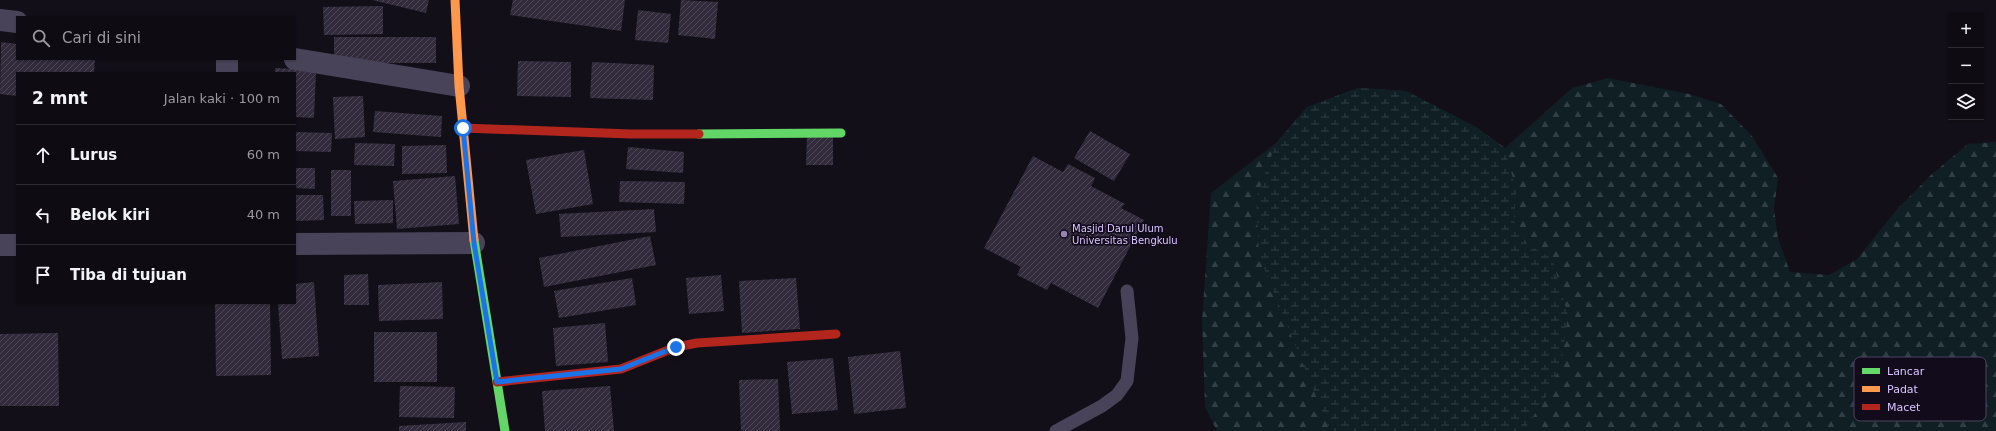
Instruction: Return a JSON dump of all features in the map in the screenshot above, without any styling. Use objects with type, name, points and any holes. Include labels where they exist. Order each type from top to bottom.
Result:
[{"type":"street","points":[[455,0],[463,128],[474,243],[505,431]]},
{"type":"street","points":[[0,20],[16,22]]},
{"type":"street","points":[[296,59],[460,86]]},
{"type":"street","points":[[227,60],[227,72]]},
{"type":"street","points":[[463,128],[631,134],[841,133]]},
{"type":"street","points":[[296,244],[474,243]]},
{"type":"street","points":[[0,245],[16,245]]},
{"type":"street","points":[[497,382],[621,369],[676,347],[696,343],[836,334]]},
{"type":"lane","points":[[1056,431],[1102,406],[1116,395],[1127,381],[1132,338],[1127,291]]},
{"type":"green space","points":[[1608,78],[1689,94],[1721,104],[1752,136],[1778,178],[1774,209],[1778,238],[1790,272],[1829,275],[1857,259],[1898,208],[1933,173],[1968,144],[1996,142],[1996,431],[1217,431],[1205,407],[1202,321],[1211,193],[1276,143],[1307,107],[1358,88],[1406,91],[1476,127],[1505,148],[1572,88]]},
{"type":"green space","points":[[1358,88],[1406,91],[1476,127],[1505,149],[1516,190],[1514,222],[1528,245],[1552,258],[1568,315],[1561,365],[1544,401],[1523,431],[1330,431],[1259,256],[1256,199],[1276,143],[1307,107]]},
{"type":"building","points":[[372,0],[429,0],[426,13]]},
{"type":"building","points":[[513,0],[625,0],[621,31],[510,15]]},
{"type":"building","points":[[681,0],[718,2],[715,39],[678,35]]},
{"type":"building","points":[[383,6],[383,34],[324,35],[323,7]]},
{"type":"building","points":[[638,10],[671,14],[668,43],[635,40]]},
{"type":"building","points":[[334,37],[436,37],[436,63],[334,63]]},
{"type":"building","points":[[1,42],[16,44],[16,60],[95,60],[94,72],[16,72],[16,96],[0,94]]},
{"type":"building","points":[[518,61],[571,62],[571,97],[517,96]]},
{"type":"building","points":[[592,62],[654,65],[653,100],[590,98]]},
{"type":"building","points":[[275,68],[316,70],[314,118],[296,117],[296,72],[275,72]]},
{"type":"building","points":[[363,96],[365,137],[335,139],[333,97]]},
{"type":"building","points":[[375,111],[442,116],[441,137],[373,132]]},
{"type":"building","points":[[1090,131],[1130,154],[1114,181],[1074,158]]},
{"type":"building","points":[[296,132],[332,133],[331,152],[296,151]]},
{"type":"building","points":[[807,136],[833,137],[833,165],[806,165]]},
{"type":"building","points":[[355,143],[395,144],[394,166],[354,165]]},
{"type":"building","points":[[446,145],[447,173],[402,174],[402,146]]},
{"type":"building","points":[[628,147],[684,152],[683,173],[626,169]]},
{"type":"building","points":[[584,150],[593,204],[536,214],[526,160]]},
{"type":"building","name":"Masjid Darul Ulum Universitas Bengkulu","points":[[1033,156],[1063,172],[1068,164],[1095,178],[1091,186],[1125,204],[1121,208],[1144,220],[1098,308],[1051,283],[1047,290],[1017,275],[1021,267],[984,248]]},
{"type":"building","points":[[296,168],[315,168],[315,189],[296,188]]},
{"type":"building","points":[[331,170],[351,170],[351,216],[331,216]]},
{"type":"building","points":[[455,176],[459,224],[397,229],[393,181]]},
{"type":"building","points":[[620,181],[685,182],[684,204],[619,202]]},
{"type":"building","points":[[296,195],[323,195],[324,220],[296,221]]},
{"type":"building","points":[[393,200],[393,223],[355,224],[354,201]]},
{"type":"building","points":[[654,209],[656,232],[561,237],[559,214]]},
{"type":"building","points":[[650,236],[656,265],[544,287],[539,258]]},
{"type":"building","points":[[368,274],[369,305],[344,305],[344,275]]},
{"type":"building","points":[[721,275],[724,311],[689,314],[686,278]]},
{"type":"building","points":[[632,278],[636,305],[559,318],[554,291]]},
{"type":"building","points":[[796,278],[800,329],[742,333],[739,281]]},
{"type":"building","points":[[314,282],[319,356],[282,359],[278,304],[296,304],[296,284]]},
{"type":"building","points":[[442,282],[443,319],[379,321],[378,285]]},
{"type":"building","points":[[215,304],[270,304],[271,375],[216,376]]},
{"type":"building","points":[[605,323],[608,362],[556,366],[553,328]]},
{"type":"building","points":[[374,332],[437,332],[437,382],[374,382]]},
{"type":"building","points":[[58,333],[59,406],[0,406],[0,334]]},
{"type":"building","points":[[900,351],[906,408],[854,414],[848,357]]},
{"type":"building","points":[[833,358],[838,410],[792,414],[787,362]]},
{"type":"building","points":[[778,379],[780,431],[741,431],[739,380]]},
{"type":"building","points":[[400,386],[455,387],[454,418],[399,417]]},
{"type":"building","points":[[610,386],[614,431],[545,431],[542,391]]},
{"type":"building","points":[[466,422],[466,431],[399,431],[399,426]]},
{"type":"traffic: fast","points":[[699,134],[841,133]]},
{"type":"traffic: fast","points":[[474,240],[505,431]]},
{"type":"traffic: slow","points":[[455,0],[459,86],[474,240]]},
{"type":"traffic: jam","points":[[463,128],[631,134],[699,134]]},
{"type":"traffic: jam","points":[[497,382],[621,369],[676,347],[697,343],[836,334]]},
{"type":"place","name":"Masjid Darul Ulum Universitas Bengkulu","points":[[1064,234]]},
{"type":"route","points":[[463,128],[474,243],[497,382],[621,369],[676,347]]}]
